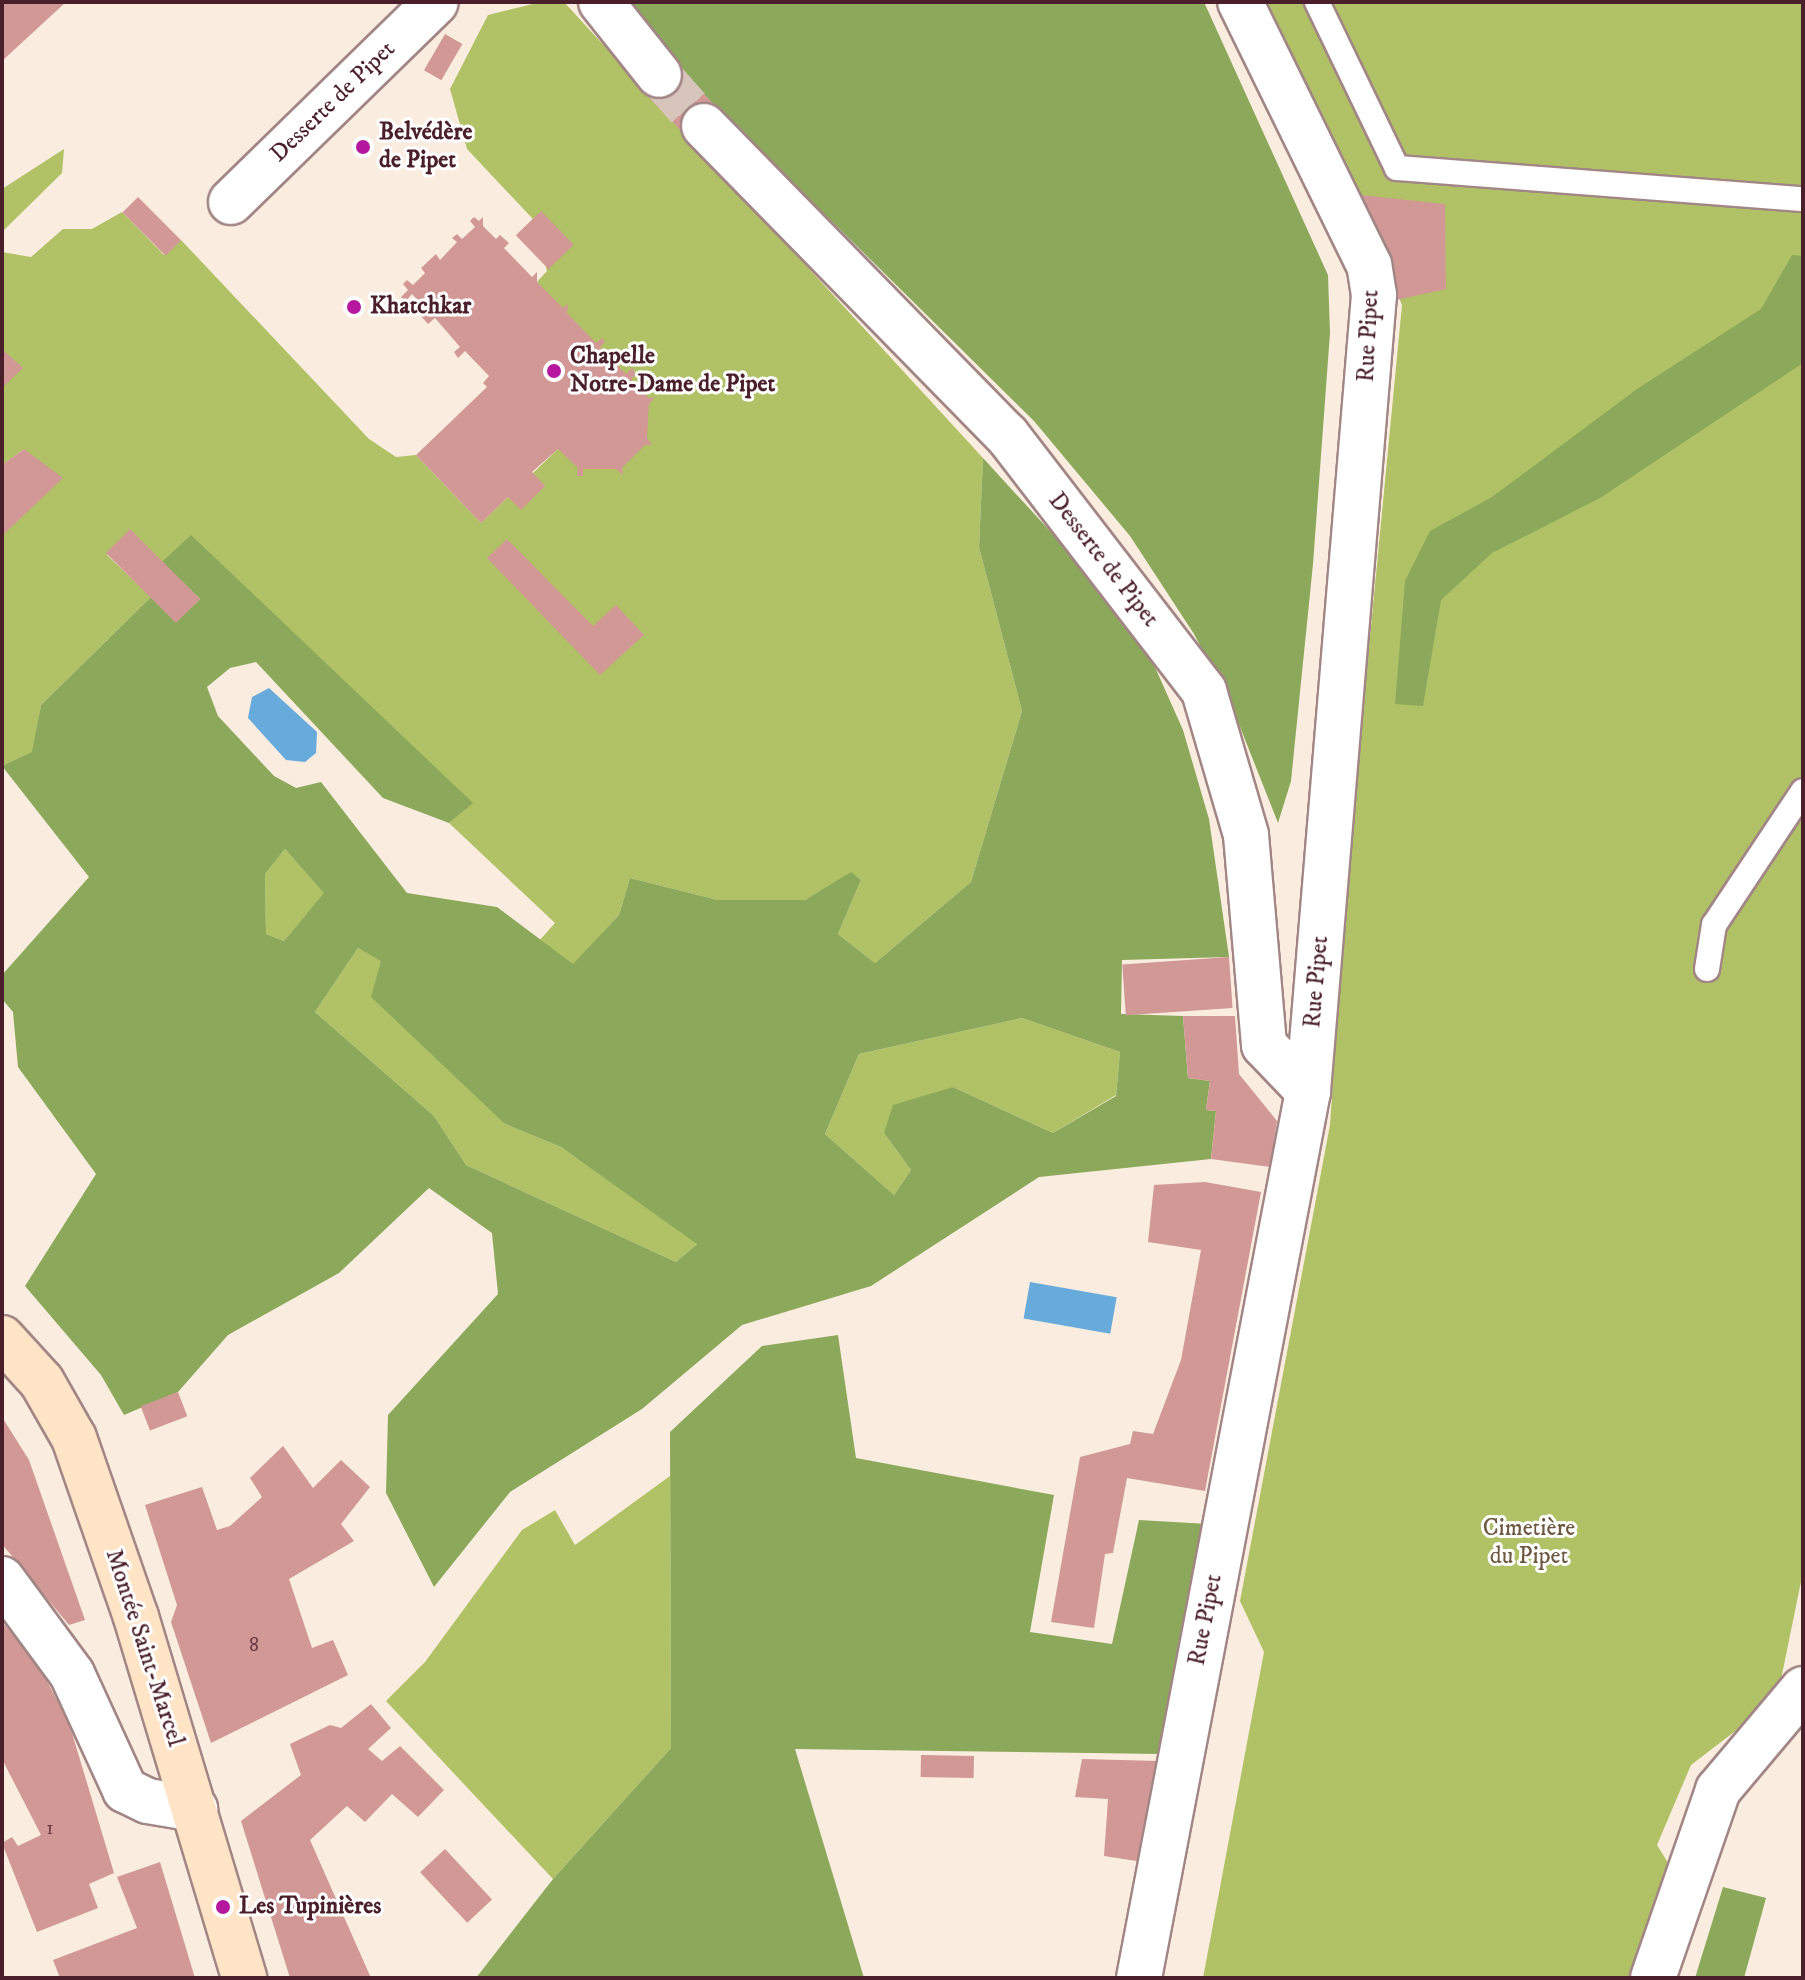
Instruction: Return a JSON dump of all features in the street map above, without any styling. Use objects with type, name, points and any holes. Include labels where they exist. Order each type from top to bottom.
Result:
[{"type":"main road","name":"Montée Saint-Marcel","points":[[2,1338],[42,1382],[74,1438],[195,1809],[244,1978]]},
{"type":"street","name":"Desserte de Pipet","points":[[231,202],[436,2]]},
{"type":"street","points":[[601,2],[659,75]]},
{"type":"street","name":"Rue Pipet","points":[[1139,1978],[1308,1091],[1374,295],[1369,265],[1240,2]]},
{"type":"street","name":"Desserte de Pipet","points":[[704,126],[1007,435],[1204,691],[1246,835],[1264,1045],[1308,1091]]},
{"type":"street","points":[[2,1579],[72,1674],[125,1790],[148,1801],[195,1809]]},
{"type":"street","points":[[1653,1978],[1718,1790],[1803,1689]]},
{"type":"lane","points":[[1317,2],[1397,168],[1803,199]]},
{"type":"lane","points":[[1707,969],[1714,925],[1803,791]]},
{"type":"green space","points":[[541,2],[564,2],[983,458],[979,547],[1022,711],[971,882],[875,963],[838,934],[861,880],[851,873],[805,900],[718,900],[630,878],[619,915],[573,965],[539,941],[555,923],[449,823],[472,803],[162,562],[130,530],[107,555],[151,597],[41,705],[33,752],[2,766],[2,531],[24,449],[2,465],[2,252],[31,257],[63,229],[92,229],[122,212],[164,255],[181,240],[369,439],[396,457],[416,455],[481,523],[558,449],[649,403],[537,282],[547,271],[532,218],[467,149],[450,89],[488,15]]},
{"type":"green space","points":[[628,2],[1204,2],[1328,275],[1330,333],[1313,564],[1291,781],[1278,823],[1231,704],[1194,634],[1130,536],[1034,421],[720,111],[673,62]]},
{"type":"green space","name":"Cimetière du Pipet","points":[[1261,2],[1803,2],[1803,1572],[1777,1699],[1691,1765],[1657,1845],[1670,1866],[1634,1978],[1203,1978],[1264,1652],[1240,1601],[1330,1125],[1347,875],[1402,305],[1331,136]]},
{"type":"green space","points":[[64,149],[62,173],[2,232],[2,189]]},
{"type":"green space","points":[[1792,255],[1803,256],[1803,363],[1600,498],[1492,553],[1441,600],[1423,706],[1395,704],[1405,581],[1430,531],[1492,497],[1637,389],[1761,309]]},
{"type":"green space","points":[[983,458],[1072,555],[1150,656],[1183,730],[1209,819],[1229,957],[1122,960],[1121,1014],[1183,1016],[1188,1078],[1210,1081],[1206,1110],[1216,1111],[1211,1159],[1039,1177],[871,1286],[742,1325],[642,1409],[510,1492],[434,1587],[386,1493],[388,1415],[498,1294],[492,1233],[429,1188],[339,1273],[228,1335],[178,1392],[124,1415],[101,1375],[25,1286],[96,1174],[18,1067],[13,1012],[2,999],[2,975],[89,877],[2,766],[32,752],[41,705],[151,597],[177,621],[200,599],[162,562],[191,535],[473,803],[449,823],[383,798],[256,662],[230,668],[207,687],[218,716],[274,776],[296,788],[321,782],[407,893],[497,907],[573,964],[619,915],[630,878],[718,900],[805,900],[851,872],[861,880],[838,934],[875,963],[971,882],[1022,711],[979,547]],"holes":[[[285,849],[324,893],[284,941],[266,934],[265,874]],[[358,948],[381,961],[371,997],[505,1124],[561,1147],[697,1244],[676,1262],[466,1165],[434,1116],[315,1012]],[[1022,1018],[1120,1052],[1116,1096],[1053,1133],[953,1087],[893,1105],[884,1133],[911,1170],[894,1195],[825,1134],[859,1054]]]},
{"type":"green space","points":[[285,849],[325,893],[284,941],[266,934],[265,874]]},
{"type":"green space","points":[[358,948],[381,960],[505,1124],[561,1147],[698,1243],[676,1262],[466,1165],[434,1116],[315,1012]]},
{"type":"green space","points":[[1022,1018],[1120,1052],[1116,1095],[1053,1133],[953,1087],[884,1133],[911,1170],[894,1195],[825,1134],[859,1054]]},
{"type":"green space","points":[[838,1335],[856,1458],[1054,1495],[1030,1632],[1112,1644],[1139,1520],[1208,1524],[1162,1754],[795,1749],[864,1978],[476,1978],[553,1879],[671,1748],[670,1432],[762,1346]]},
{"type":"green space","points":[[670,1476],[671,1748],[553,1879],[386,1701],[425,1662],[522,1530],[555,1510],[575,1545]]},
{"type":"green space","points":[[1723,1887],[1766,1898],[1744,1978],[1695,1978]]},
{"type":"water","points":[[269,688],[317,732],[316,753],[305,762],[286,760],[248,718],[252,697]]},
{"type":"water","points":[[1030,1282],[1117,1297],[1110,1334],[1024,1318]]},
{"type":"building","points":[[2,2],[66,2],[2,61]]},
{"type":"building","points":[[445,34],[462,44],[441,80],[424,70]]},
{"type":"building","points":[[673,62],[720,111],[690,140],[643,91]]},
{"type":"building","points":[[1361,195],[1445,204],[1446,289],[1396,300]]},
{"type":"building","points":[[138,197],[181,240],[166,256],[122,213]]},
{"type":"building","points":[[541,211],[574,245],[548,269],[516,235]]},
{"type":"building","name":"Chapelle Notre-Dame de Pipet","points":[[474,217],[479,221],[483,217],[483,226],[496,239],[500,235],[509,243],[504,248],[532,277],[537,272],[537,282],[563,308],[568,304],[567,313],[596,343],[602,338],[605,342],[600,347],[626,374],[632,368],[636,374],[631,379],[649,398],[655,397],[649,404],[647,438],[652,445],[645,445],[622,468],[623,475],[616,469],[583,469],[583,476],[577,476],[578,468],[558,449],[532,472],[545,486],[521,510],[508,497],[481,523],[416,455],[487,387],[483,383],[489,376],[465,351],[458,358],[454,352],[460,347],[435,318],[428,324],[420,315],[426,309],[412,294],[406,301],[401,297],[408,290],[403,284],[407,280],[413,285],[425,273],[421,268],[436,254],[440,260],[457,242],[452,238],[457,234],[462,239],[475,227],[470,221]]},
{"type":"building","points":[[2,349],[23,368],[2,388]]},
{"type":"building","points":[[24,449],[63,478],[4,534],[2,465]]},
{"type":"building","points":[[130,529],[200,599],[176,623],[106,553]]},
{"type":"building","points":[[507,539],[593,626],[616,605],[644,635],[600,675],[487,558]]},
{"type":"building","points":[[1229,957],[1233,1008],[1126,1015],[1122,964]]},
{"type":"building","points":[[1183,1016],[1235,1016],[1239,1074],[1277,1121],[1270,1167],[1211,1159],[1216,1111],[1206,1110],[1210,1081],[1188,1078]]},
{"type":"building","points":[[1205,1182],[1261,1192],[1205,1491],[1127,1478],[1113,1553],[1105,1554],[1094,1628],[1051,1622],[1080,1457],[1130,1444],[1133,1431],[1153,1434],[1181,1360],[1201,1250],[1148,1242],[1154,1185]]},
{"type":"building","points":[[178,1392],[187,1416],[150,1431],[141,1406]]},
{"type":"building","points":[[2,1417],[29,1460],[85,1620],[69,1625],[2,1544]]},
{"type":"building","points":[[283,1446],[313,1488],[341,1460],[370,1487],[341,1524],[354,1541],[289,1579],[312,1648],[333,1640],[348,1675],[211,1743],[171,1622],[177,1605],[145,1505],[202,1487],[217,1530],[230,1526],[262,1497],[250,1478]]},
{"type":"building","points":[[2,1622],[37,1662],[69,1723],[114,1873],[89,1884],[98,1908],[37,1932],[2,1843],[12,1837],[18,1846],[41,1835],[2,1759]]},
{"type":"building","points":[[371,1704],[391,1728],[368,1749],[382,1761],[400,1746],[444,1790],[418,1817],[392,1794],[365,1822],[347,1806],[310,1840],[371,1978],[290,1978],[241,1821],[301,1775],[290,1744],[330,1725],[341,1728]]},
{"type":"building","points":[[921,1755],[974,1756],[974,1778],[921,1777]]},
{"type":"building","points":[[1082,1759],[1159,1761],[1143,1862],[1104,1856],[1108,1799],[1075,1797]]},
{"type":"building","points":[[445,1849],[492,1899],[467,1923],[420,1872]]},
{"type":"building","points":[[160,1862],[195,1978],[60,1978],[53,1960],[137,1928],[117,1877]]},
{"type":"tunnel","points":[[659,75],[704,126]]},
{"type":"place","name":"Belvédère de Pipet","points":[[363,147]]},
{"type":"place","name":"Khatchkar","points":[[354,307]]},
{"type":"place","name":"Chapelle Notre-Dame de Pipet","points":[[554,371]]},
{"type":"place","name":"Les Tupinières","points":[[223,1907]]}]
